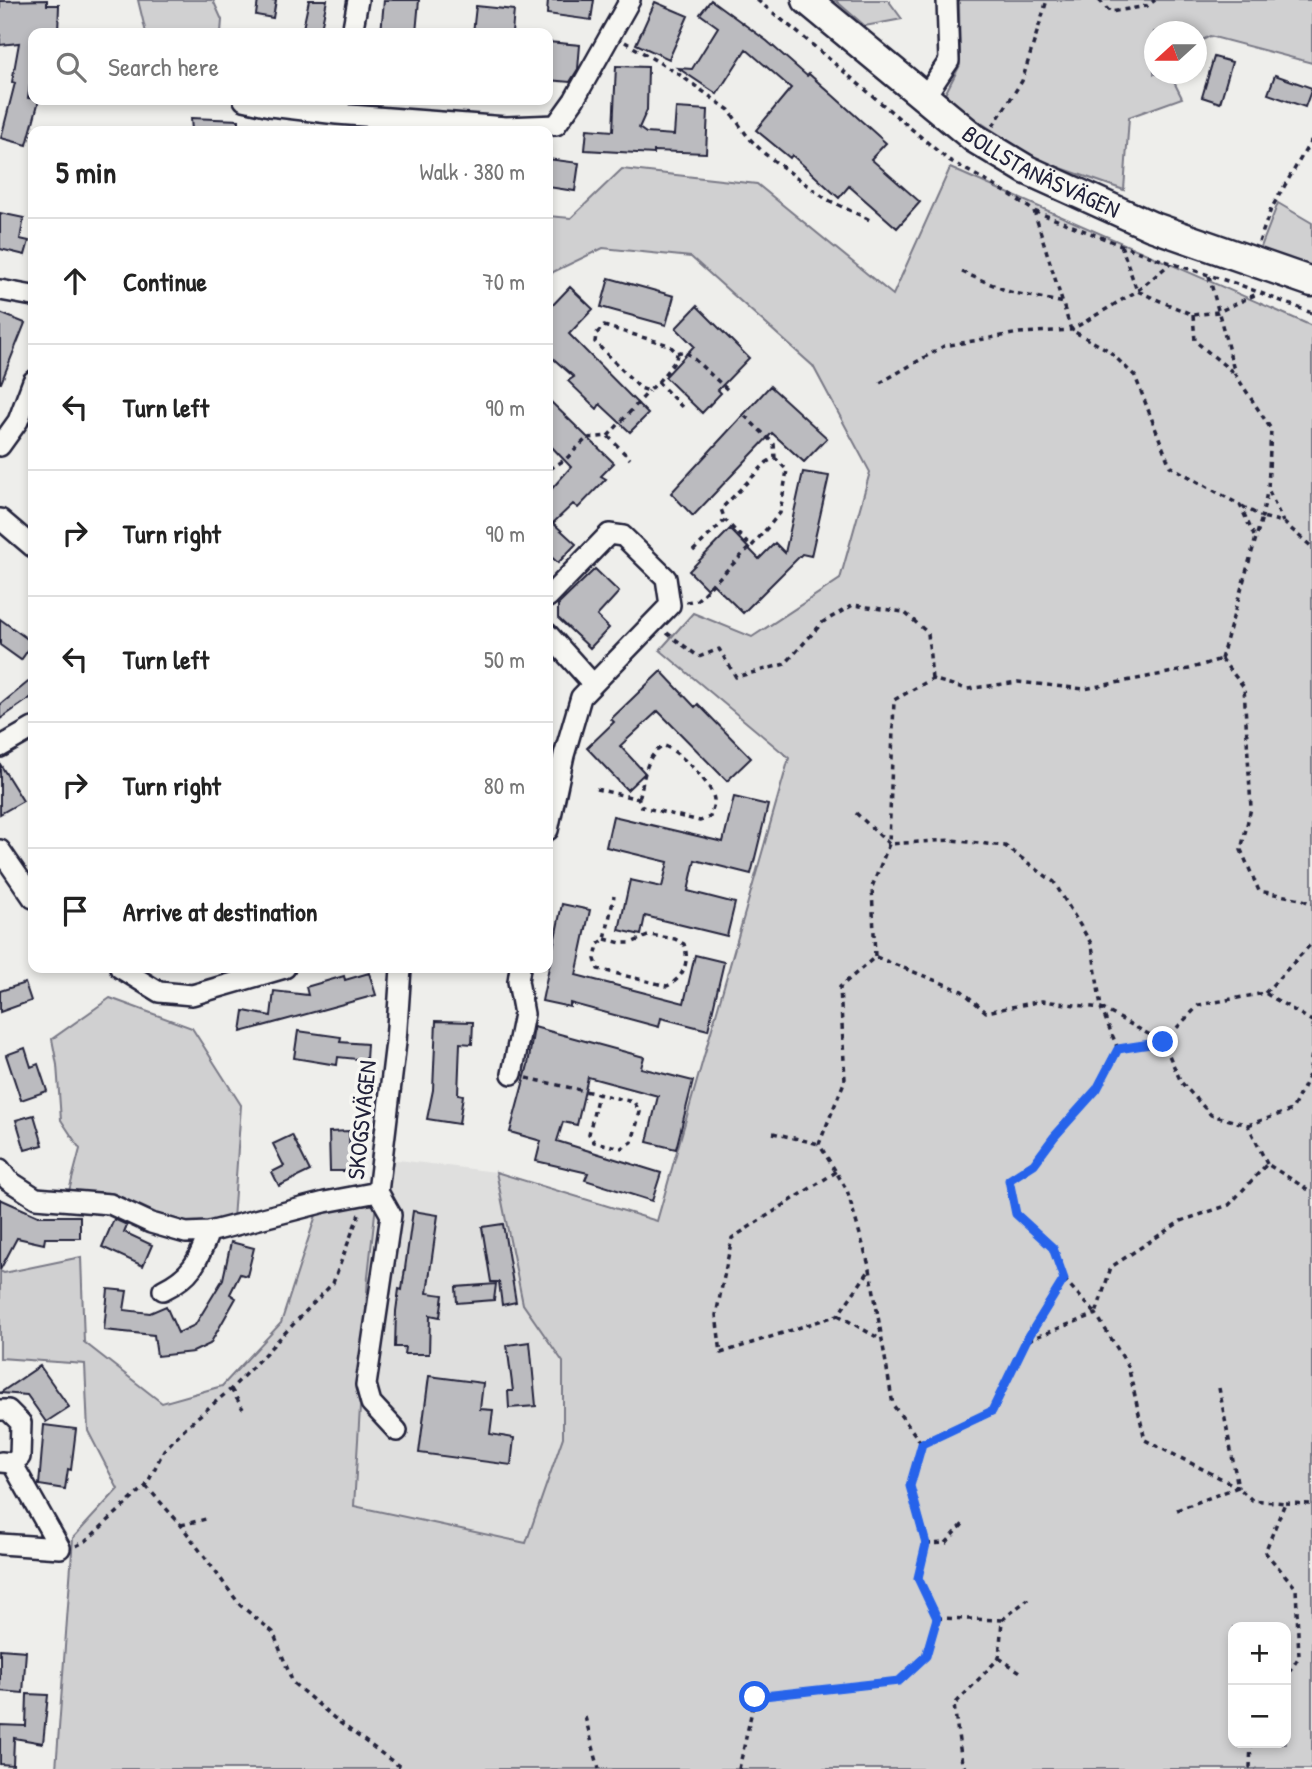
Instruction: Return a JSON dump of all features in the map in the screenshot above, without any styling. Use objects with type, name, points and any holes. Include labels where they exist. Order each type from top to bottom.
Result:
[{"type":"street","points":[[353,28],[358,0]]},
{"type":"street","points":[[530,126],[555,125],[573,100],[630,0]]},
{"type":"street","name":"BOLLSTANÄSVÄGEN","points":[[807,0],[982,143],[1027,170],[1151,226],[1312,282]]},
{"type":"street","points":[[924,98],[949,61],[947,0]]},
{"type":"street","points":[[266,105],[339,107],[498,126]]},
{"type":"street","points":[[0,290],[28,295]]},
{"type":"street","points":[[0,446],[18,421],[28,394]]},
{"type":"street","points":[[0,519],[28,543]]},
{"type":"street","points":[[553,592],[609,534],[623,537],[666,578],[670,605],[581,697],[564,755],[553,807]]},
{"type":"street","points":[[553,640],[592,683]]},
{"type":"street","points":[[0,747],[28,731]]},
{"type":"street","points":[[0,850],[28,891]]},
{"type":"street","points":[[128,973],[159,992],[192,995],[268,973]]},
{"type":"street","name":"SKOGSVÄGEN","points":[[397,1431],[371,1403],[366,1385],[391,1216],[372,1194],[396,1042],[401,973]]},
{"type":"street","points":[[512,1074],[524,1014],[518,981],[519,973]]},
{"type":"street","points":[[0,1169],[8,1180],[36,1198],[110,1204],[151,1223],[186,1233],[209,1232],[325,1202],[372,1194]]},
{"type":"street","points":[[163,1290],[181,1281],[198,1260],[209,1232]]},
{"type":"street","points":[[0,1409],[8,1410],[21,1423],[20,1457],[6,1463],[60,1548]]},
{"type":"street","points":[[0,1544],[60,1548]]},
{"type":"path","points":[[757,0],[875,98]]},
{"type":"path","points":[[982,143],[1022,81],[1046,0]]},
{"type":"path","points":[[1099,0],[1110,12],[1147,6],[1155,0]]},
{"type":"path","points":[[611,34],[644,52],[729,110],[748,137],[765,154],[826,199],[870,220]]},
{"type":"path","points":[[1270,209],[1312,139]]},
{"type":"path","points":[[1034,211],[1071,330],[1108,350],[1135,376],[1170,466],[1262,517],[1283,522]]},
{"type":"path","points":[[1121,245],[1137,291],[1193,315],[1218,312],[1260,293]]},
{"type":"path","points":[[880,383],[944,346],[1019,333],[1071,330],[1137,291],[1171,263]]},
{"type":"path","points":[[962,272],[1010,292],[1064,303]]},
{"type":"path","points":[[1209,275],[1235,374]]},
{"type":"path","points":[[1193,315],[1195,341],[1235,374],[1271,429],[1268,489],[1262,517],[1221,659]]},
{"type":"path","points":[[649,391],[640,388],[595,342],[596,334],[604,326],[669,345],[677,352],[685,351],[729,391]]},
{"type":"path","points":[[553,466],[566,458],[587,438],[608,436],[658,382],[676,360],[677,352]]},
{"type":"path","points":[[658,382],[682,407]]},
{"type":"path","points":[[670,605],[697,600],[751,547],[780,513],[787,470],[775,458],[774,444],[744,416]]},
{"type":"path","points":[[608,436],[630,459]]},
{"type":"path","points":[[751,547],[725,520],[722,509],[766,462],[775,458]]},
{"type":"path","points":[[1268,489],[1283,522],[1312,547]]},
{"type":"path","points":[[1240,505],[1255,538]]},
{"type":"path","points":[[693,551],[725,520]]},
{"type":"path","points":[[653,622],[699,657],[719,649],[736,677],[785,664],[823,622],[853,605],[904,612],[928,633],[932,679]]},
{"type":"path","points":[[875,957],[872,887],[889,844],[894,700],[932,679],[967,689],[1018,682],[1084,689],[1189,669],[1221,659]]},
{"type":"path","points":[[1221,659],[1244,687],[1251,808],[1241,850],[1259,891],[1312,902]]},
{"type":"path","points":[[665,746],[678,752],[712,791],[715,803],[710,817],[700,821],[642,807],[639,799],[650,757],[656,749],[665,746]]},
{"type":"path","points":[[596,789],[639,799]]},
{"type":"path","points":[[856,813],[889,844],[951,840],[1005,846],[1054,882],[1092,945],[1101,1009],[1118,1049]]},
{"type":"path","points":[[605,939],[631,943],[650,935],[675,939],[684,944],[687,953],[678,981],[667,986],[598,969],[595,959],[598,944],[605,939],[614,896]]},
{"type":"path","points":[[1118,1049],[1163,1042],[1199,1005],[1265,993],[1312,943]]},
{"type":"path","points":[[875,957],[962,991],[986,1012],[1042,1001],[1101,1009],[1163,1042],[1181,1082],[1211,1115],[1248,1125],[1292,1110],[1309,1075],[1312,1053]]},
{"type":"path","points":[[819,1144],[845,1080],[840,987],[875,957]]},
{"type":"path","points":[[1265,993],[1312,1021]]},
{"type":"path","points":[[1118,1049],[1097,1089],[1034,1164],[1009,1180],[1016,1214],[1053,1248],[1064,1279],[1096,1314],[1128,1366],[1145,1440],[1238,1487],[1252,1500],[1312,1504]]},
{"type":"path","points":[[512,1074],[634,1102],[640,1112],[632,1142],[622,1149],[594,1142],[589,1133],[598,1094]]},
{"type":"path","points":[[1248,1125],[1267,1164],[1307,1189],[1312,1188]]},
{"type":"path","points":[[772,1133],[819,1144],[847,1190],[870,1269],[892,1405],[922,1444]]},
{"type":"path","points":[[1096,1314],[1111,1267],[1181,1221],[1229,1205],[1267,1164]]},
{"type":"path","points":[[836,1172],[732,1238],[716,1315],[721,1353],[838,1315],[870,1269]]},
{"type":"path","points":[[60,1548],[75,1547],[86,1541],[146,1486],[164,1450],[187,1426],[231,1389],[333,1283],[372,1194]]},
{"type":"path","points":[[739,1769],[755,1697],[899,1681],[926,1656],[937,1618],[918,1578],[926,1544],[910,1486],[922,1444],[992,1411],[1026,1341],[1064,1279]]},
{"type":"path","points":[[1026,1341],[1096,1314]]},
{"type":"path","points":[[838,1315],[880,1339]]},
{"type":"path","points":[[1219,1388],[1238,1487]]},
{"type":"path","points":[[231,1389],[243,1409]]},
{"type":"path","points":[[146,1486],[181,1525],[240,1605],[273,1632],[293,1683],[339,1722],[403,1769]]},
{"type":"path","points":[[1177,1510],[1238,1487]]},
{"type":"path","points":[[1285,1503],[1265,1552],[1296,1588],[1299,1657],[1291,1669]]},
{"type":"path","points":[[181,1525],[206,1519]]},
{"type":"path","points":[[926,1544],[946,1543],[964,1522]]},
{"type":"path","points":[[937,1618],[1002,1620],[1028,1600]]},
{"type":"path","points":[[966,1769],[962,1763],[954,1706],[999,1658],[1002,1620]]},
{"type":"path","points":[[999,1658],[1022,1672]]},
{"type":"path","points":[[585,1717],[598,1769]]},
{"type":"path","points":[[1251,1748],[1249,1768],[1256,1769]]},
{"type":"shaded area","points":[[138,0],[213,0],[222,20],[221,28],[145,28]]},
{"type":"shaded area","points":[[835,0],[888,0],[902,19],[865,26]]},
{"type":"shaded area","points":[[959,0],[1312,0],[1312,63],[1210,36],[1207,38],[1207,21],[1144,21],[1144,84],[1175,84],[1182,98],[1129,117],[1124,190],[1038,160],[943,98],[960,65]]},
{"type":"shaded area","points":[[950,168],[1312,326],[1312,1769],[56,1769],[73,1538],[118,1489],[88,1431],[85,1364],[0,1358],[0,1271],[4,1273],[81,1257],[84,1342],[162,1403],[222,1386],[281,1323],[317,1212],[376,1204],[368,1276],[354,1506],[526,1543],[563,1437],[563,1362],[523,1304],[496,1172],[657,1221],[789,758],[660,650],[693,613],[752,637],[840,579],[870,472],[813,366],[691,257],[603,248],[553,272],[553,216],[571,218],[622,169],[757,184],[893,295]]},
{"type":"shaded area","points":[[1278,203],[1312,223],[1312,277],[1256,260]]},
{"type":"shaded area","points":[[110,998],[192,1028],[241,1105],[233,1220],[180,1225],[69,1191],[80,1149],[61,1120],[52,1039]]},
{"type":"shaded area","points":[[390,1159],[496,1172],[523,1304],[563,1362],[563,1437],[526,1543],[354,1506],[368,1276],[376,1204]]},
{"type":"building","points":[[47,0],[47,5],[59,5],[58,28],[28,28],[28,105],[38,105],[32,126],[28,126],[27,145],[1,138],[15,83],[12,82],[19,43],[0,45],[0,1]]},
{"type":"building","points":[[258,0],[276,0],[273,18],[256,15]]},
{"type":"building","points":[[309,0],[327,0],[321,28],[303,28]]},
{"type":"building","points":[[384,0],[419,0],[416,28],[381,28]]},
{"type":"building","points":[[548,0],[594,0],[591,20],[547,14]]},
{"type":"building","points":[[711,0],[767,41],[807,76],[809,74],[886,143],[871,159],[920,202],[897,228],[849,186],[839,198],[792,155],[790,158],[756,130],[791,88],[746,49],[717,94],[678,68],[692,69],[718,27],[700,14]]},
{"type":"building","points":[[655,2],[688,16],[669,59],[636,44]]},
{"type":"building","points":[[476,6],[514,10],[512,28],[474,28]]},
{"type":"building","points":[[553,42],[580,45],[578,69],[570,82],[553,80]]},
{"type":"building","points":[[1214,57],[1232,62],[1220,103],[1202,97]]},
{"type":"building","points":[[616,66],[648,67],[647,110],[639,128],[646,133],[674,135],[676,108],[708,110],[706,153],[654,151],[654,154],[585,150],[587,129],[613,131]]},
{"type":"building","points":[[1275,75],[1312,88],[1305,107],[1268,94]]},
{"type":"building","points":[[191,118],[239,120],[239,126],[192,126]]},
{"type":"building","points":[[553,160],[579,163],[575,191],[553,188]]},
{"type":"building","points":[[0,213],[24,218],[20,239],[28,241],[25,255],[0,249]]},
{"type":"building","points":[[609,278],[674,296],[666,325],[601,307]]},
{"type":"building","points":[[570,287],[593,309],[569,334],[648,414],[630,432],[600,404],[597,409],[568,381],[574,377],[553,358],[553,305]]},
{"type":"building","points":[[697,306],[749,358],[718,390],[721,393],[702,413],[665,377],[694,346],[676,328]]},
{"type":"building","points":[[0,313],[25,323],[1,383],[0,383]]},
{"type":"building","points":[[770,386],[827,438],[804,462],[772,433],[693,516],[671,493]]},
{"type":"building","points":[[553,404],[614,463],[601,476],[606,479],[578,508],[573,504],[553,523],[553,487],[571,467],[553,448]]},
{"type":"building","points":[[803,472],[829,476],[811,556],[802,554],[743,613],[712,583],[707,589],[689,571],[730,529],[759,559],[775,543],[785,553]]},
{"type":"building","points":[[553,523],[576,544],[558,563],[553,558]]},
{"type":"building","points":[[595,569],[619,592],[597,616],[609,628],[590,648],[558,618],[558,605]]},
{"type":"building","points":[[0,619],[28,639],[28,650],[21,660],[0,645]]},
{"type":"building","points":[[661,671],[695,707],[698,704],[751,758],[727,781],[658,711],[620,746],[645,773],[627,790],[587,748],[614,722],[611,719]]},
{"type":"building","points":[[28,682],[28,699],[0,719],[0,705]]},
{"type":"building","points":[[0,764],[23,801],[0,814]]},
{"type":"building","points":[[734,797],[768,805],[751,874],[695,860],[688,891],[735,903],[727,936],[645,916],[641,935],[619,930],[630,880],[662,887],[668,862],[606,847],[613,816],[723,842]]},
{"type":"building","points":[[562,904],[590,910],[576,975],[684,1003],[695,955],[724,962],[708,1030],[661,1018],[659,1027],[570,1003],[570,1007],[542,1001],[548,973],[553,973],[553,948]]},
{"type":"building","points":[[369,973],[376,995],[241,1032],[244,1011],[271,1016],[274,991],[308,995],[306,987],[344,976],[345,980]]},
{"type":"building","points":[[25,983],[31,1001],[0,1012],[0,991]]},
{"type":"building","points":[[436,1021],[473,1022],[472,1044],[460,1043],[458,1094],[463,1095],[459,1124],[427,1119],[433,1090]]},
{"type":"building","points":[[534,1027],[644,1057],[641,1068],[693,1081],[676,1149],[647,1142],[658,1096],[588,1077],[577,1125],[563,1122],[557,1141],[661,1173],[652,1201],[585,1180],[588,1173],[536,1161],[541,1141],[510,1132],[528,1065]]},
{"type":"building","points":[[298,1031],[341,1037],[340,1042],[367,1044],[366,1060],[338,1057],[337,1065],[294,1058]]},
{"type":"building","points":[[25,1048],[31,1067],[38,1064],[47,1091],[21,1100],[6,1055]]},
{"type":"building","points":[[34,1115],[43,1145],[25,1150],[16,1120]]},
{"type":"building","points":[[349,1131],[350,1171],[330,1171],[329,1132]]},
{"type":"building","points":[[292,1135],[310,1171],[279,1186],[272,1172],[284,1166],[273,1144]]},
{"type":"building","points":[[0,1199],[38,1216],[80,1216],[80,1238],[45,1238],[44,1244],[17,1238],[0,1270]]},
{"type":"building","points":[[413,1211],[438,1215],[427,1293],[443,1295],[440,1317],[430,1315],[429,1354],[404,1354],[405,1347],[395,1347],[396,1311],[399,1289],[402,1290]]},
{"type":"building","points":[[114,1219],[127,1225],[124,1232],[152,1245],[143,1266],[102,1247]]},
{"type":"building","points":[[503,1224],[516,1302],[502,1305],[499,1282],[491,1282],[482,1227]]},
{"type":"building","points":[[231,1242],[254,1248],[247,1276],[240,1274],[230,1294],[236,1298],[210,1344],[193,1352],[157,1356],[154,1335],[104,1330],[108,1289],[127,1291],[124,1310],[150,1313],[166,1306],[178,1333],[195,1325],[223,1279]]},
{"type":"building","points":[[496,1284],[494,1300],[457,1303],[456,1287]]},
{"type":"building","points":[[530,1342],[536,1406],[509,1408],[508,1391],[513,1391],[507,1345]]},
{"type":"building","points":[[40,1366],[69,1407],[46,1422],[27,1395],[0,1393]]},
{"type":"building","points":[[429,1376],[483,1383],[480,1409],[493,1410],[490,1434],[514,1438],[511,1465],[419,1453]]},
{"type":"building","points":[[44,1425],[76,1429],[71,1470],[68,1469],[65,1489],[39,1485]]},
{"type":"building","points":[[0,1649],[26,1651],[23,1693],[0,1691]]},
{"type":"building","points":[[27,1694],[48,1695],[43,1743],[14,1738],[13,1765],[0,1764],[0,1725],[26,1726]]},
{"type":"route","points":[[755,1697],[899,1681],[926,1656],[937,1618],[918,1578],[926,1544],[910,1486],[922,1444],[992,1411],[1026,1341],[1064,1279],[1053,1248],[1016,1214],[1009,1180],[1034,1164],[1097,1089],[1118,1049],[1163,1042]]}]
